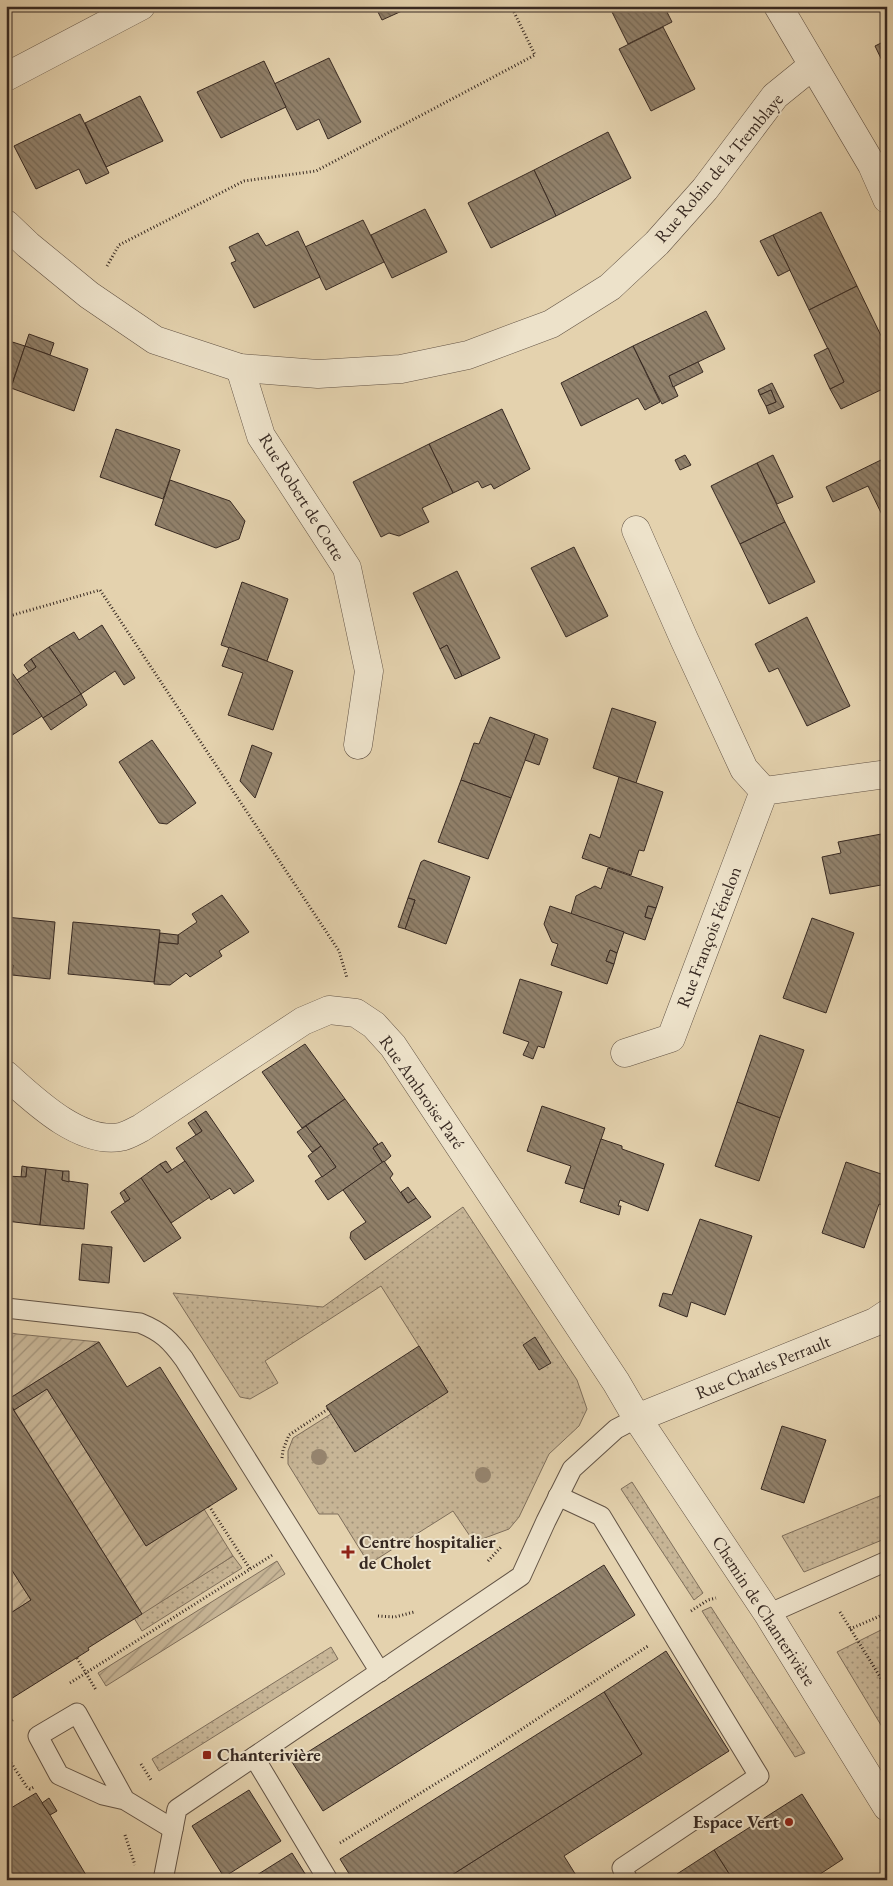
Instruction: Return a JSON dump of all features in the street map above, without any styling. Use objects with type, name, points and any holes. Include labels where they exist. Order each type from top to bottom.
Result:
[{"type":"street","points":[[6,76],[140,6]]},
{"type":"street","points":[[789,11],[812,66],[872,164],[887,199]]},
{"type":"street","name":"Rue Robin de la Tremblaye","points":[[6,224],[28,245],[89,295],[155,340],[240,368],[318,374],[401,369],[468,355],[551,324],[610,287],[657,243],[705,189],[775,96],[812,66]]},
{"type":"street","name":"Rue Robert de Cotte","points":[[240,368],[261,436],[347,568],[369,671],[358,745]]},
{"type":"street","points":[[636,530],[744,768],[764,791],[887,774]]},
{"type":"street","name":"Rue François Fénelon","points":[[625,1053],[671,1038],[764,791]]},
{"type":"street","name":"Rue Ambroise Paré","points":[[6,1075],[42,1107],[67,1124],[94,1136],[120,1137],[141,1128],[303,1021],[329,1010],[356,1013],[374,1025],[393,1046],[611,1374],[637,1418]]},
{"type":"street","name":"Rue Charles Perrault","points":[[637,1418],[866,1325],[887,1314]]},
{"type":"street","name":"Chemin de Chanterivière","points":[[637,1418],[768,1614],[887,1807]]},
{"type":"lane","points":[[6,1308],[140,1323],[155,1329],[167,1337],[184,1359],[380,1672]]},
{"type":"lane","points":[[163,1880],[178,1809],[521,1576],[572,1469],[616,1429],[637,1418]]},
{"type":"lane","points":[[558,1496],[601,1516],[759,1776],[622,1868],[628,1880]]},
{"type":"lane","points":[[768,1614],[887,1561]]},
{"type":"lane","points":[[125,1800],[77,1712],[38,1736],[60,1775],[103,1795],[125,1800],[174,1829]]},
{"type":"lane","points":[[254,1757],[328,1880]]},
{"type":"path","points":[[89,295],[119,245],[244,181],[316,171],[535,55],[511,6]]},
{"type":"path","points":[[6,617],[100,590],[339,951],[356,1013]]},
{"type":"path","points":[[281,1467],[283,1450],[289,1435],[328,1409]]},
{"type":"path","points":[[209,1506],[250,1569]]},
{"type":"path","points":[[483,1567],[505,1542]]},
{"type":"path","points":[[62,1688],[278,1551]]},
{"type":"path","points":[[335,1846],[490,1750],[645,1649],[656,1635],[708,1600]]},
{"type":"path","points":[[835,1605],[887,1688]]},
{"type":"path","points":[[376,1616],[395,1617],[423,1609]]},
{"type":"path","points":[[850,1629],[887,1613]]},
{"type":"path","points":[[6,1724],[22,1714]]},
{"type":"path","points":[[11,1763],[27,1786]]},
{"type":"path","points":[[124,1833],[131,1849],[135,1872]]},
{"type":"shaded area","points":[[463,1207],[577,1380],[587,1409],[579,1426],[549,1454],[519,1517],[509,1529],[474,1542],[453,1511],[369,1564],[338,1514],[319,1514],[288,1464],[288,1451],[293,1438],[331,1414],[448,1392],[381,1286],[265,1361],[278,1383],[250,1399],[240,1397],[173,1293],[323,1307]]},
{"type":"shaded area","points":[[6,1332],[17,1334],[99,1342],[7,1400]]},
{"type":"shaded area","points":[[47,1389],[146,1546],[204,1509],[233,1556],[142,1614],[14,1410]]},
{"type":"shaded area","points":[[632,1482],[703,1593],[694,1600],[621,1489]]},
{"type":"shaded area","points":[[887,1493],[887,1538],[804,1572],[782,1536]]},
{"type":"shaded area","points":[[233,1556],[242,1568],[142,1631],[134,1618]]},
{"type":"shaded area","points":[[6,1561],[31,1600],[6,1616]]},
{"type":"shaded area","points":[[277,1561],[285,1574],[106,1686],[98,1673]]},
{"type":"shaded area","points":[[711,1607],[805,1753],[795,1757],[702,1611]]},
{"type":"shaded area","points":[[887,1627],[887,1735],[837,1652]]},
{"type":"shaded area","points":[[331,1647],[338,1659],[159,1771],[152,1759]]},
{"type":"building","points":[[375,6],[413,6],[382,20]]},
{"type":"building","points":[[609,6],[664,6],[672,22],[628,44]]},
{"type":"building","points":[[663,27],[695,89],[651,111],[619,49]]},
{"type":"building","points":[[887,40],[887,71],[875,46]]},
{"type":"building","points":[[329,58],[361,122],[328,139],[319,119],[297,130],[274,84]]},
{"type":"building","points":[[264,61],[286,107],[221,138],[197,92]]},
{"type":"building","points":[[140,96],[163,141],[106,167],[85,123]]},
{"type":"building","points":[[80,114],[109,173],[86,184],[79,169],[36,189],[14,146]]},
{"type":"building","points":[[608,132],[631,178],[556,216],[534,170]]},
{"type":"building","points":[[534,170],[556,216],[491,248],[468,203]]},
{"type":"building","points":[[425,209],[447,252],[392,278],[371,235]]},
{"type":"building","points":[[821,212],[857,286],[809,310],[773,235]]},
{"type":"building","points":[[363,220],[384,262],[326,290],[305,247]]},
{"type":"building","points":[[298,231],[320,277],[254,308],[231,263],[236,261],[229,247],[258,233],[266,246]]},
{"type":"building","points":[[773,235],[790,270],[778,276],[760,241]]},
{"type":"building","points":[[857,286],[887,348],[887,361],[885,362],[887,366],[887,387],[841,409],[830,389],[844,382],[809,310]]},
{"type":"building","points":[[706,311],[725,349],[669,376],[678,396],[662,404],[633,346]]},
{"type":"building","points":[[29,334],[54,343],[50,355],[25,346]]},
{"type":"building","points":[[6,340],[25,346],[9,392],[6,391]]},
{"type":"building","points":[[25,346],[88,369],[74,411],[11,388]]},
{"type":"building","points":[[633,346],[660,402],[645,410],[638,398],[581,426],[561,383]]},
{"type":"building","points":[[828,348],[844,382],[830,389],[814,355]]},
{"type":"building","points":[[698,362],[703,372],[673,387],[669,376]]},
{"type":"building","points":[[772,383],[784,407],[769,414],[766,406],[776,402],[771,390],[760,395],[758,390]]},
{"type":"building","points":[[771,390],[776,402],[766,406],[760,395]]},
{"type":"building","points":[[502,409],[530,469],[494,489],[491,484],[482,488],[478,481],[453,493],[429,444]]},
{"type":"building","points":[[116,429],[180,450],[163,499],[100,477]]},
{"type":"building","points":[[429,444],[453,493],[422,508],[429,522],[399,536],[389,533],[381,537],[353,482]]},
{"type":"building","points":[[685,455],[691,465],[680,470],[675,460]]},
{"type":"building","points":[[773,455],[793,497],[777,504],[757,463]]},
{"type":"building","points":[[887,457],[887,525],[868,486],[833,502],[826,487]]},
{"type":"building","points":[[757,463],[785,522],[740,544],[711,486]]},
{"type":"building","points":[[170,480],[230,501],[245,521],[239,539],[216,548],[155,525]]},
{"type":"building","points":[[785,522],[815,582],[769,604],[740,544]]},
{"type":"building","points":[[574,547],[608,616],[566,637],[531,568]]},
{"type":"building","points":[[457,571],[500,658],[462,676],[447,645],[440,649],[413,593]]},
{"type":"building","points":[[242,582],[288,599],[267,661],[221,645]]},
{"type":"building","points":[[807,617],[850,706],[807,726],[778,668],[769,672],[755,644]]},
{"type":"building","points":[[102,625],[135,678],[124,685],[115,671],[81,694],[49,647],[74,632],[79,640]]},
{"type":"building","points":[[447,645],[462,676],[455,679],[440,649]]},
{"type":"building","points":[[49,647],[81,694],[43,718],[17,680],[36,667],[31,659]]},
{"type":"building","points":[[229,647],[293,671],[273,730],[228,715],[243,673],[222,666]]},
{"type":"building","points":[[31,659],[36,667],[29,672],[24,665]]},
{"type":"building","points":[[6,664],[42,716],[6,739]]},
{"type":"building","points":[[81,694],[87,705],[51,730],[43,718]]},
{"type":"building","points":[[612,708],[656,722],[636,783],[593,768]]},
{"type":"building","points":[[490,717],[535,734],[511,798],[461,780],[474,743],[479,744]]},
{"type":"building","points":[[535,734],[548,739],[539,765],[525,760]]},
{"type":"building","points":[[152,740],[196,803],[167,824],[159,823],[119,762]]},
{"type":"building","points":[[252,745],[272,753],[255,798],[240,781]]},
{"type":"building","points":[[619,777],[663,792],[644,851],[639,850],[631,875],[582,858],[590,834],[600,838]]},
{"type":"building","points":[[461,780],[511,798],[488,859],[438,842]]},
{"type":"building","points":[[887,833],[887,884],[830,894],[822,857],[841,853],[838,842]]},
{"type":"building","points":[[424,860],[470,877],[446,944],[405,929],[415,900],[408,898],[421,862]]},
{"type":"building","points":[[608,868],[663,887],[656,908],[648,906],[645,917],[652,919],[645,940],[571,914],[576,896],[595,886],[601,889]]},
{"type":"building","points":[[222,895],[249,932],[219,951],[222,956],[190,977],[186,973],[170,985],[154,984],[159,942],[178,944],[178,935],[197,922],[192,914]]},
{"type":"building","points":[[408,898],[415,900],[405,929],[398,927]]},
{"type":"building","points":[[550,906],[624,932],[617,953],[610,950],[606,961],[614,964],[607,984],[551,965],[558,944],[552,942],[544,924]]},
{"type":"building","points":[[648,906],[656,908],[652,919],[645,917]]},
{"type":"building","points":[[6,917],[55,922],[50,979],[12,975],[13,965],[6,965]]},
{"type":"building","points":[[812,918],[854,933],[826,1013],[783,998]]},
{"type":"building","points":[[73,922],[160,930],[154,982],[68,974]]},
{"type":"building","points":[[160,933],[178,935],[178,944],[159,942]]},
{"type":"building","points":[[610,950],[617,953],[614,964],[606,961]]},
{"type":"building","points":[[520,979],[562,992],[544,1048],[538,1046],[533,1059],[523,1055],[529,1042],[503,1033]]},
{"type":"building","points":[[760,1035],[804,1050],[780,1118],[737,1102]]},
{"type":"building","points":[[305,1044],[345,1099],[302,1128],[262,1072]]},
{"type":"building","points":[[345,1099],[378,1144],[373,1148],[383,1163],[328,1200],[315,1181],[336,1167],[306,1126]]},
{"type":"building","points":[[737,1102],[780,1118],[759,1181],[715,1166]]},
{"type":"building","points":[[542,1106],[605,1128],[584,1189],[565,1183],[571,1166],[527,1151]]},
{"type":"building","points":[[206,1111],[254,1181],[234,1194],[230,1188],[211,1200],[176,1148],[202,1131],[194,1119]]},
{"type":"building","points":[[194,1119],[202,1131],[196,1135],[188,1123]]},
{"type":"building","points":[[306,1126],[321,1146],[312,1152],[297,1132]]},
{"type":"building","points":[[601,1139],[622,1146],[622,1149],[664,1164],[648,1211],[620,1200],[618,1206],[621,1206],[619,1215],[580,1202]]},
{"type":"building","points":[[382,1142],[391,1156],[383,1163],[373,1148]]},
{"type":"building","points":[[321,1146],[336,1167],[322,1177],[308,1156]]},
{"type":"building","points":[[166,1161],[172,1170],[167,1173],[160,1164]]},
{"type":"building","points":[[185,1161],[210,1197],[171,1223],[141,1178],[160,1164],[167,1173]]},
{"type":"building","points":[[384,1161],[393,1174],[390,1178],[408,1203],[416,1198],[431,1217],[365,1260],[350,1238],[351,1232],[366,1222],[343,1190]]},
{"type":"building","points":[[846,1162],[887,1176],[887,1207],[879,1204],[864,1248],[822,1233]]},
{"type":"building","points":[[22,1166],[27,1167],[26,1177],[21,1178]]},
{"type":"building","points":[[27,1167],[46,1169],[40,1225],[6,1221],[6,1176],[26,1177]]},
{"type":"building","points":[[46,1169],[63,1171],[62,1180],[88,1184],[84,1229],[40,1225]]},
{"type":"building","points":[[63,1171],[69,1171],[69,1182],[62,1180]]},
{"type":"building","points":[[141,1178],[181,1238],[144,1262],[111,1212],[130,1199],[124,1190]]},
{"type":"building","points":[[408,1187],[416,1198],[408,1203],[401,1192]]},
{"type":"building","points":[[124,1190],[130,1199],[125,1202],[120,1193]]},
{"type":"building","points":[[700,1219],[752,1236],[725,1315],[691,1302],[687,1317],[659,1306],[663,1293],[672,1295]]},
{"type":"building","points":[[82,1244],[112,1247],[109,1283],[79,1280]]},
{"type":"building","points":[[535,1337],[551,1363],[539,1370],[523,1345]]},
{"type":"building","points":[[99,1342],[127,1387],[160,1367],[237,1489],[146,1546],[47,1389],[14,1410],[7,1400]]},
{"type":"building","points":[[419,1346],[448,1392],[355,1452],[326,1406]]},
{"type":"building","points":[[6,1398],[142,1614],[6,1702],[6,1616],[31,1600],[6,1561]]},
{"type":"building","points":[[782,1426],[826,1440],[804,1503],[761,1489]]},
{"type":"building","points":[[604,1565],[635,1615],[323,1811],[292,1762]]},
{"type":"building","points":[[666,1651],[729,1751],[564,1856],[579,1880],[444,1880],[642,1754],[604,1692]]},
{"type":"building","points":[[604,1692],[642,1754],[444,1880],[353,1880],[340,1859]]},
{"type":"building","points":[[249,1790],[281,1841],[224,1877],[192,1826]]},
{"type":"building","points":[[36,1793],[89,1880],[6,1880],[6,1811]]},
{"type":"building","name":"Espace Vert","points":[[802,1794],[843,1859],[811,1880],[733,1880],[714,1850]]},
{"type":"building","points":[[49,1798],[57,1811],[50,1815],[42,1803]]},
{"type":"building","points":[[714,1850],[733,1880],[681,1880],[677,1874]]},
{"type":"building","points":[[292,1853],[309,1880],[249,1880]]},
{"type":"place","name":"Centre hospitalier de Cholet","points":[[348,1552]]},
{"type":"place","name":"Chanterivière","points":[[207,1755]]},
{"type":"place","name":"Espace Vert","points":[[789,1822]]}]
